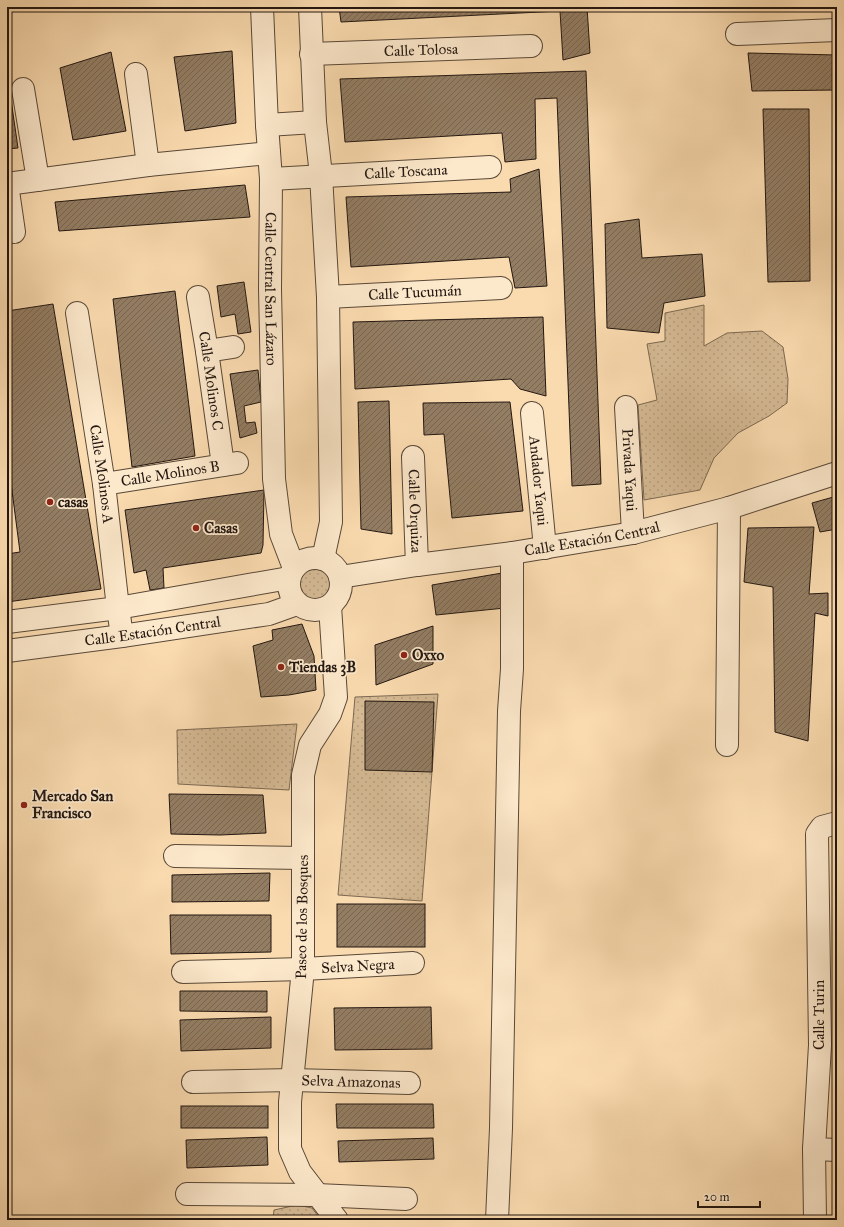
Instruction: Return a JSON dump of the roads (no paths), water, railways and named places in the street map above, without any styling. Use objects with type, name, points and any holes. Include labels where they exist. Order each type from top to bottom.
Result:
[{"type":"street","name":"Calle Central San Lázaro","points":[[262,7],[271,179],[270,289],[274,479],[281,534],[291,573]]},
{"type":"street","points":[[310,7],[315,122],[321,175],[328,297],[331,522],[323,559]]},
{"type":"street","points":[[737,34],[837,30]]},
{"type":"street","name":"Calle Tolosa","points":[[311,54],[531,46]]},
{"type":"street","points":[[136,74],[148,165]]},
{"type":"street","points":[[23,88],[38,180]]},
{"type":"street","points":[[267,125],[315,122]]},
{"type":"street","points":[[14,232],[7,184],[148,165],[269,153]]},
{"type":"street","name":"Calle Toscana","points":[[271,179],[321,175],[490,167]]},
{"type":"street","name":"Calle Tucumán","points":[[328,297],[501,288]]},
{"type":"street","name":"Calle Molinos C","points":[[198,297],[207,351],[230,464]]},
{"type":"street","name":"Calle Molinos A","points":[[77,313],[104,484],[122,636]]},
{"type":"street","points":[[207,351],[233,347]]},
{"type":"street","name":"Privada Yaqui","points":[[626,407],[633,533]]},
{"type":"street","name":"Andador Yaqui","points":[[532,413],[545,548]]},
{"type":"street","name":"Calle Orquiza","points":[[413,457],[417,565]]},
{"type":"street","name":"Calle Molinos B","points":[[104,484],[230,464]]},
{"type":"street","name":"Calle Estación Central","points":[[340,576],[512,553],[633,533],[729,508],[837,473]]},
{"type":"street","points":[[727,745],[729,508]]},
{"type":"street","points":[[497,1220],[501,1128],[512,669],[512,553]]},
{"type":"street","points":[[312,558],[323,559],[331,563],[336,569],[340,576],[341,588],[337,598],[330,606],[318,610],[307,610],[297,604],[289,592],[291,573],[302,560],[312,558]]},
{"type":"street","name":"Calle Estación Central","points":[[7,622],[118,608],[291,573]]},
{"type":"street","name":"Calle Estación Central","points":[[7,651],[122,636],[268,614],[297,604]]},
{"type":"street","name":"Paseo de los Bosques","points":[[330,606],[336,697],[330,714],[310,745],[303,776],[303,969],[290,1102],[290,1149],[300,1172],[337,1220]]},
{"type":"street","name":"Calle Turin","points":[[815,1220],[814,1149],[829,1045],[828,929],[817,834],[822,827],[837,822]]},
{"type":"street","points":[[175,856],[303,858]]},
{"type":"street","name":"Selva Negra","points":[[183,972],[303,969],[413,963]]},
{"type":"street","name":"Selva Amazonas","points":[[193,1082],[292,1080],[409,1083]]},
{"type":"street","points":[[814,1149],[837,1150]]},
{"type":"street","points":[[187,1194],[317,1195],[406,1199]]},
{"type":"place","name":"casas","points":[[50,502]]},
{"type":"place","name":"Casas","points":[[196,528]]},
{"type":"place","name":"Oxxo","points":[[404,655]]},
{"type":"place","name":"Tiendas 3B","points":[[281,667]]},
{"type":"place","name":"Mercado San Francisco","points":[[24,805]]}]
